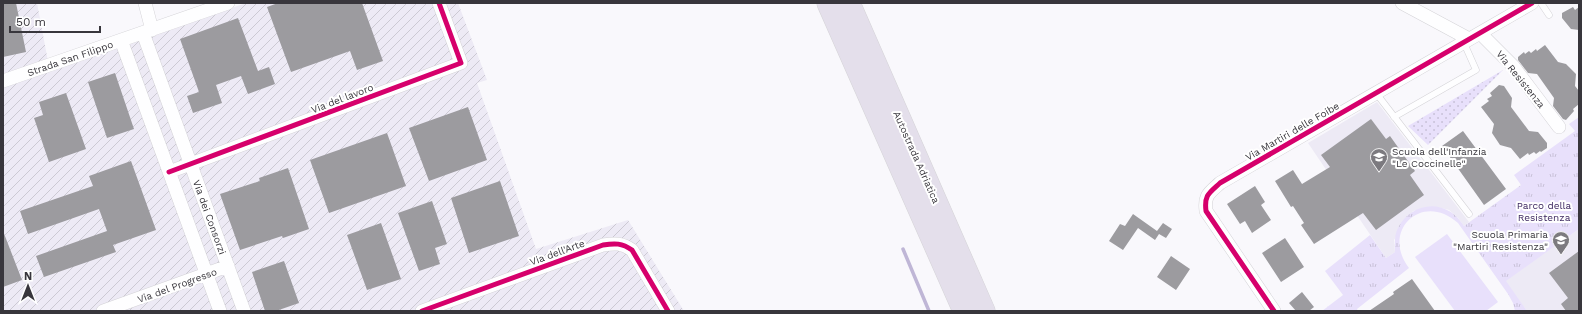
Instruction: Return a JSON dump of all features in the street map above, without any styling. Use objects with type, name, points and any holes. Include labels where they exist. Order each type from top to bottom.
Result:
[{"type":"highway","name":"Autostrada Adriatica","points":[[828,3],[964,311]]},
{"type":"highway","name":"Autostrada Adriatica","points":[[849,3],[984,311]]},
{"type":"street","name":"Via dei Consorzi","points":[[145,3],[148,31],[191,164],[244,311]]},
{"type":"street","name":"Strada San Filippo","points":[[3,81],[228,3]]},
{"type":"street","name":"Via del lavoro","points":[[169,172],[461,63],[439,3]]},
{"type":"street","points":[[1402,3],[1471,38]]},
{"type":"street","name":"Via Martiri delle Foibe","points":[[1274,311],[1206,211],[1205,201],[1207,195],[1220,183],[1532,3]]},
{"type":"street","name":"Via Resistenza","points":[[1471,38],[1512,66],[1559,127]]},
{"type":"street","points":[[122,40],[220,311]]},
{"type":"street","name":"Via dell'Arte","points":[[422,311],[603,246],[615,244],[625,245],[632,250],[668,311]]},
{"type":"street","name":"Via del Progresso","points":[[103,311],[228,266]]},
{"type":"lane","points":[[1541,3],[1549,15]]},
{"type":"lane","points":[[1394,117],[1476,70],[1471,38]]},
{"type":"lane","points":[[1376,93],[1469,214]]},
{"type":"shaded area","points":[[3,3],[37,3],[50,72],[246,3],[458,3],[487,80],[477,83],[536,249],[628,220],[684,311],[3,311]]},
{"type":"shaded area","name":"Scuola dell'Infanzia \"Le Coccinelle\"","points":[[1377,102],[1469,222],[1464,226],[1449,210],[1437,207],[1413,211],[1394,240],[1395,252],[1386,258],[1308,143]]},
{"type":"shaded area","name":"Scuola Primaria \"Martiri Resistenza\"","points":[[1579,229],[1579,311],[1527,311],[1505,281]]},
{"type":"green space","points":[[1503,70],[1428,145],[1408,126]]},
{"type":"green space","name":"Parco della Resistenza","points":[[1579,117],[1579,229],[1506,281],[1527,311],[1515,311],[1508,294],[1458,223],[1445,214],[1432,211],[1419,213],[1410,219],[1403,229],[1400,240],[1401,254],[1409,268],[1357,309],[1358,311],[1322,311],[1343,295],[1325,271],[1370,235],[1386,258],[1395,252],[1396,234],[1402,221],[1413,211],[1420,208],[1435,206],[1442,208],[1454,214],[1464,226],[1521,185],[1514,175],[1575,131],[1569,124]]},
{"type":"green space","points":[[1447,234],[1498,302],[1486,311],[1455,311],[1415,257]]},
{"type":"building","points":[[3,3],[16,3],[26,52],[3,57]]},
{"type":"building","points":[[278,3],[362,3],[383,61],[357,70],[350,51],[291,72],[267,7]]},
{"type":"building","points":[[1573,7],[1575,10],[1579,7],[1579,30],[1571,29],[1562,18],[1562,13]]},
{"type":"building","points":[[238,18],[258,71],[269,67],[275,84],[248,94],[241,76],[216,85],[222,103],[193,113],[187,96],[199,92],[180,39]]},
{"type":"building","points":[[1545,45],[1558,62],[1566,64],[1576,74],[1575,86],[1579,91],[1579,104],[1573,109],[1574,111],[1566,120],[1563,119],[1553,106],[1554,98],[1537,74],[1528,73],[1518,60],[1518,57],[1524,52],[1525,54],[1529,51],[1531,53],[1536,49],[1537,51]]},
{"type":"building","points":[[115,73],[134,129],[107,138],[88,82]]},
{"type":"building","points":[[1499,85],[1504,86],[1512,98],[1511,107],[1529,131],[1538,132],[1547,143],[1547,148],[1536,154],[1534,152],[1529,155],[1528,153],[1520,159],[1511,148],[1500,145],[1492,133],[1494,124],[1481,107],[1489,101],[1487,99],[1492,96],[1490,93]]},
{"type":"building","points":[[66,93],[86,149],[49,162],[34,118],[43,115],[39,102]]},
{"type":"building","points":[[468,107],[487,160],[429,181],[409,128]]},
{"type":"building","points":[[1371,119],[1386,139],[1390,136],[1415,171],[1410,175],[1424,195],[1376,230],[1363,213],[1314,244],[1301,225],[1304,223],[1293,206],[1291,207],[1275,181],[1293,170],[1302,184],[1330,167],[1321,155]]},
{"type":"building","points":[[1463,131],[1506,189],[1484,205],[1442,146]]},
{"type":"building","points":[[387,133],[406,186],[329,213],[310,160]]},
{"type":"building","points":[[131,161],[156,230],[113,245],[116,252],[44,277],[36,256],[107,231],[99,209],[28,234],[20,211],[93,186],[89,176]]},
{"type":"building","points":[[288,168],[309,229],[240,250],[220,194],[260,181],[259,178]]},
{"type":"building","points":[[500,181],[519,236],[469,253],[451,198]]},
{"type":"building","points":[[1255,186],[1265,202],[1261,205],[1271,220],[1252,233],[1245,221],[1240,224],[1227,204]]},
{"type":"building","points":[[432,201],[447,244],[435,248],[440,264],[419,271],[398,213]]},
{"type":"building","points":[[1133,214],[1157,231],[1163,223],[1172,229],[1166,238],[1159,234],[1155,240],[1138,228],[1123,250],[1109,241],[1120,224],[1125,226]]},
{"type":"building","points":[[381,223],[401,279],[367,290],[347,235]]},
{"type":"building","points":[[3,231],[22,280],[3,287]]},
{"type":"building","points":[[1285,238],[1304,267],[1281,282],[1262,253]]},
{"type":"building","points":[[1579,251],[1579,311],[1566,311],[1561,304],[1568,298],[1549,273]]},
{"type":"building","points":[[1171,256],[1190,269],[1176,290],[1157,277]]},
{"type":"building","points":[[284,261],[299,303],[276,311],[265,311],[252,272]]},
{"type":"building","points":[[1412,279],[1435,311],[1369,311],[1394,294],[1393,292]]},
{"type":"building","points":[[1302,292],[1314,307],[1309,311],[1296,311],[1289,303]]},
{"type":"waterway","points":[[903,249],[929,311]]},
{"type":"cycle path","points":[[169,172],[461,63],[439,3]]},
{"type":"cycle path","points":[[1274,311],[1206,211],[1206,201],[1210,192],[1220,183],[1532,3]]},
{"type":"cycle path","points":[[422,311],[603,245],[615,244],[625,246],[632,250],[668,311]]},
{"type":"place","name":"Scuola dell'Infanzia \"Le Coccinelle\"","points":[[1379,172]]},
{"type":"place","name":"Scuola Primaria \"Martiri Resistenza\"","points":[[1561,255]]}]
